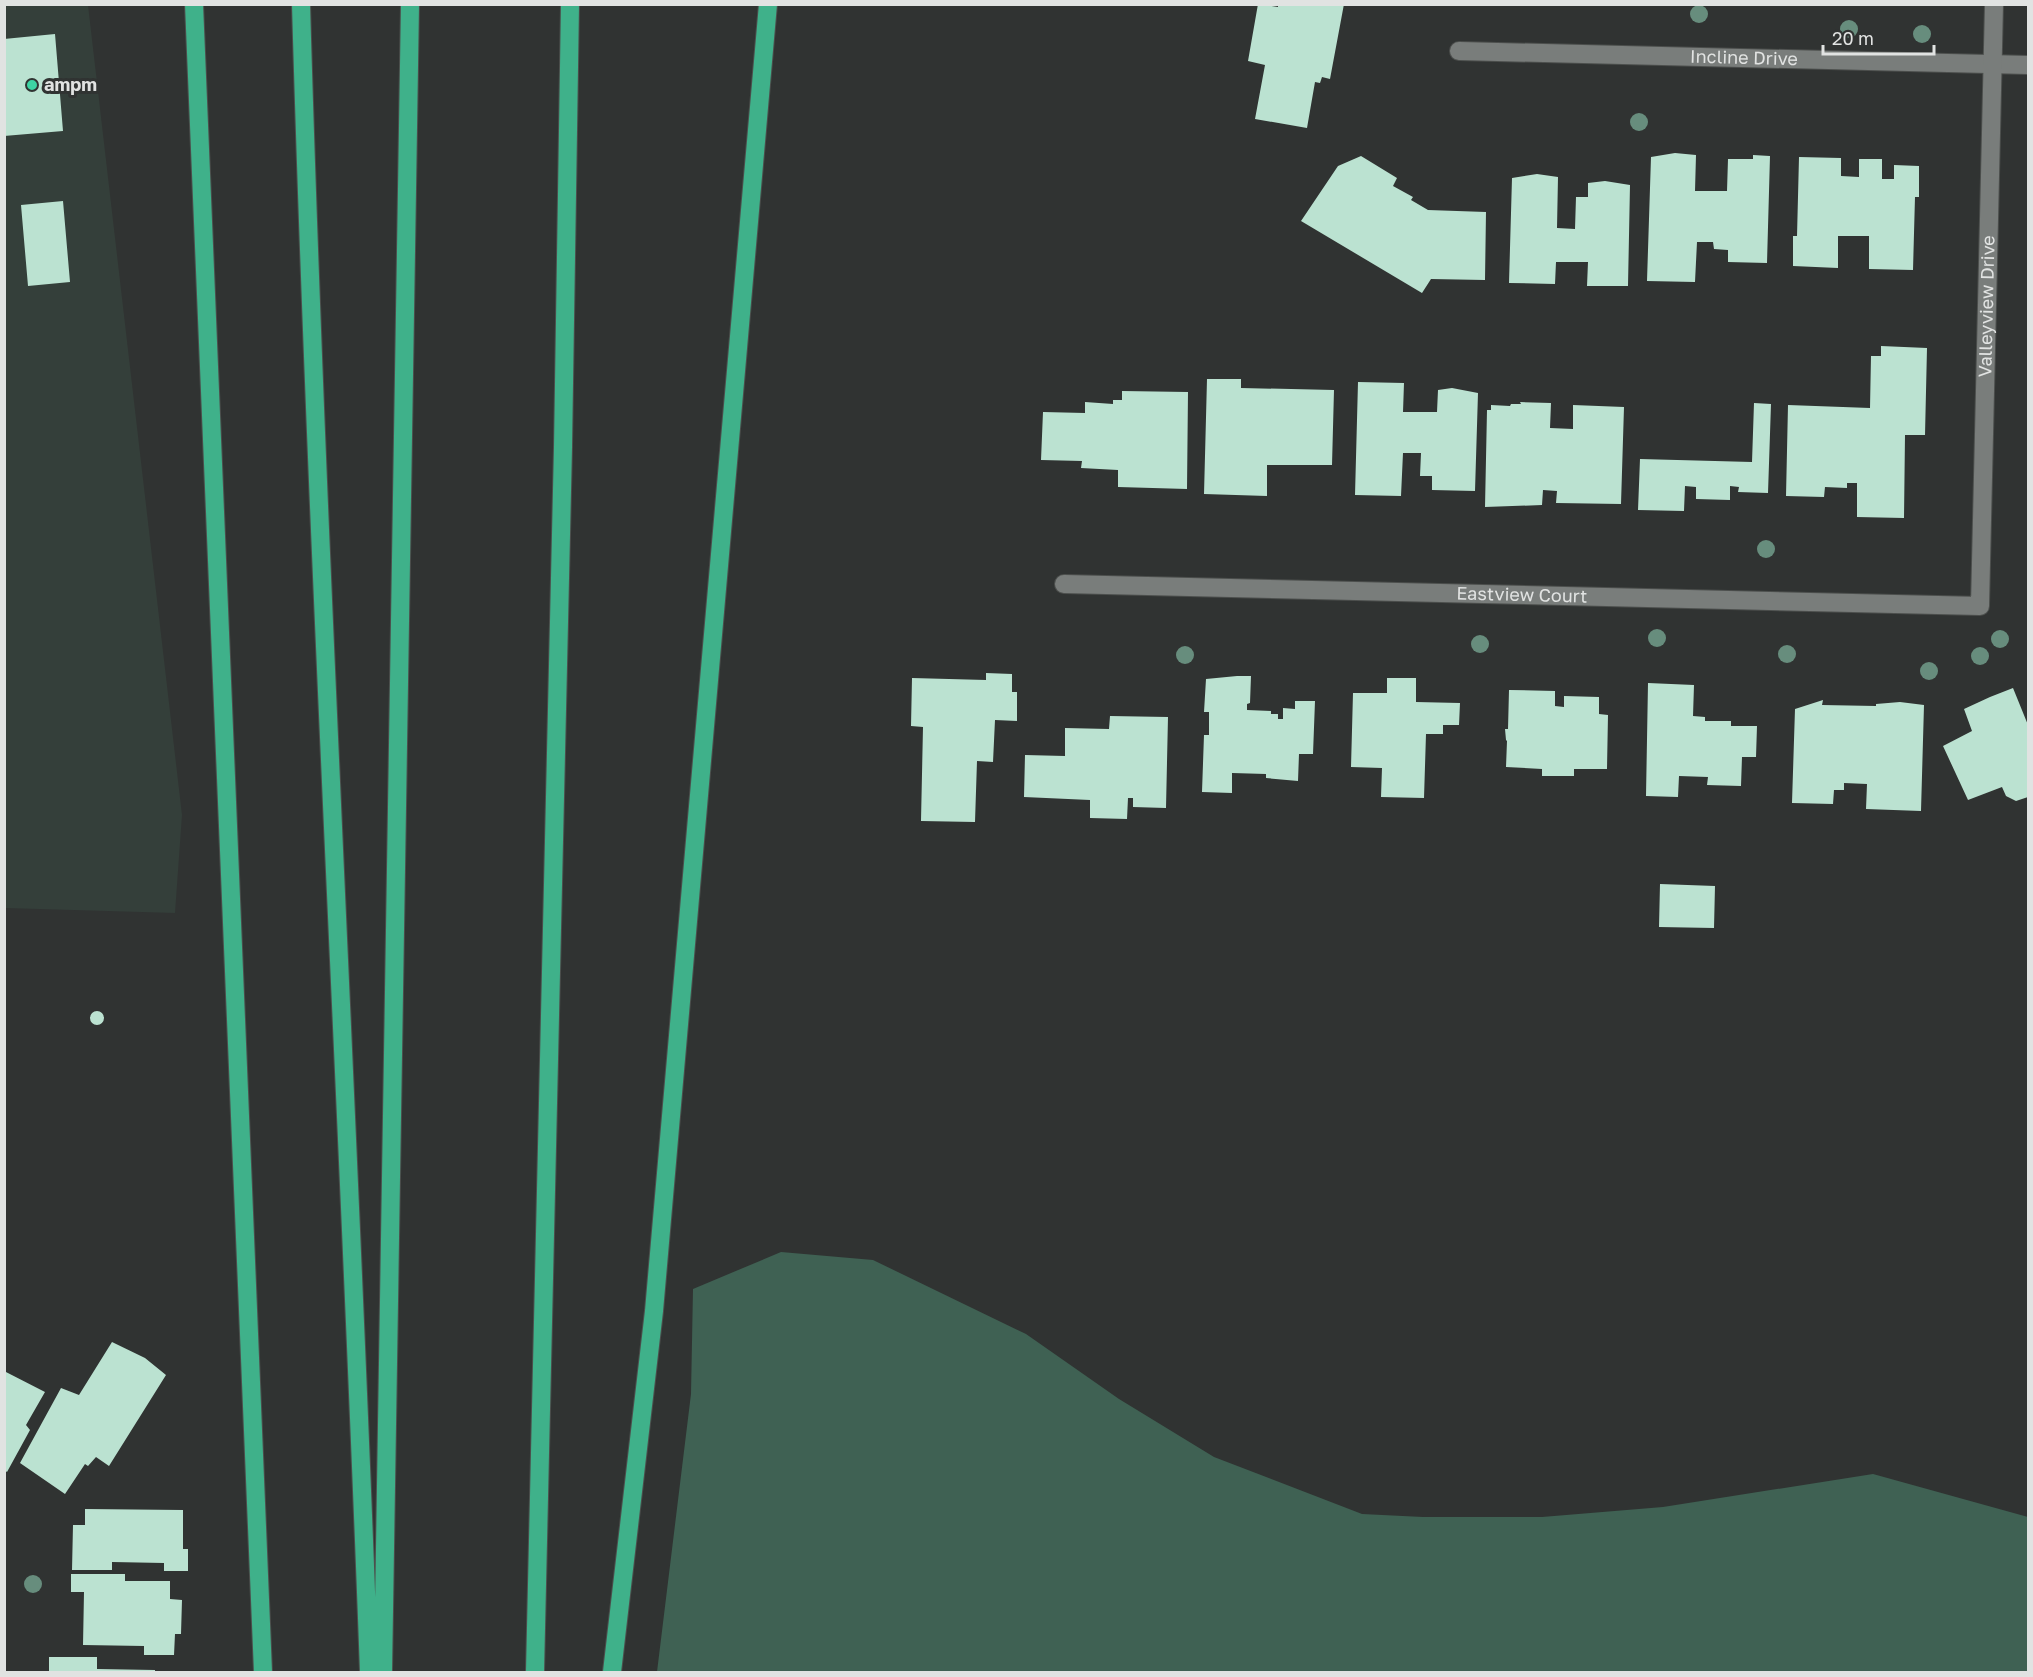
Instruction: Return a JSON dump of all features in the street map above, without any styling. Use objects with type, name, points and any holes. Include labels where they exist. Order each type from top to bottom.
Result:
[{"type":"highway","points":[[194,4],[263,1672]]},
{"type":"highway","points":[[301,4],[332,811],[358,1357],[369,1672]]},
{"type":"highway","points":[[383,1672],[410,4]]},
{"type":"highway","points":[[535,1672],[563,447],[570,4]]},
{"type":"highway","points":[[612,1672],[654,1311],[768,4]]},
{"type":"street","name":"Valleyview Drive","points":[[1980,606],[1994,4]]},
{"type":"street","name":"Incline Drive","points":[[1459,51],[2028,65]]},
{"type":"street","name":"Eastview Court","points":[[1064,584],[1980,606]]},
{"type":"shaded area","points":[[5,5],[88,5],[182,815],[175,913],[5,908]]},
{"type":"green space","points":[[781,1252],[873,1260],[1026,1334],[1119,1399],[1214,1457],[1362,1514],[1423,1517],[1542,1517],[1663,1507],[1873,1474],[2028,1517],[2028,1672],[657,1672],[691,1394],[693,1289]]},
{"type":"building","points":[[1258,4],[1278,7],[1278,4],[1344,4],[1330,79],[1322,77],[1320,83],[1315,82],[1307,128],[1255,119],[1265,65],[1248,61]]},
{"type":"building","name":"ampm","points":[[55,34],[63,131],[4,136],[4,39]]},
{"type":"building","points":[[1675,153],[1696,155],[1695,191],[1727,191],[1728,159],[1753,159],[1753,155],[1770,156],[1767,263],[1728,262],[1728,250],[1714,249],[1713,242],[1697,242],[1695,282],[1647,281],[1651,157]]},
{"type":"building","points":[[1361,156],[1397,178],[1393,186],[1413,197],[1411,200],[1428,210],[1486,212],[1485,280],[1431,279],[1422,293],[1301,221],[1338,166]]},
{"type":"building","points":[[1799,157],[1841,158],[1841,176],[1859,177],[1859,159],[1882,159],[1882,179],[1894,179],[1894,165],[1919,166],[1919,197],[1915,197],[1913,270],[1869,269],[1869,236],[1838,236],[1838,268],[1793,266],[1793,236],[1797,236]]},
{"type":"building","points":[[1537,174],[1558,177],[1557,228],[1575,229],[1576,197],[1588,197],[1588,183],[1605,181],[1630,185],[1628,286],[1587,286],[1588,262],[1556,262],[1555,284],[1509,283],[1512,178]]},
{"type":"building","points":[[63,201],[70,282],[28,286],[21,205]]},
{"type":"building","points":[[1881,346],[1927,348],[1925,435],[1905,435],[1904,518],[1857,517],[1857,483],[1847,483],[1847,488],[1825,487],[1824,497],[1786,496],[1788,405],[1870,408],[1871,356],[1881,356]]},
{"type":"building","points":[[1207,379],[1241,379],[1241,388],[1334,390],[1332,465],[1267,465],[1267,496],[1204,494]]},
{"type":"building","points":[[1358,382],[1404,383],[1403,412],[1437,412],[1438,390],[1452,388],[1478,393],[1475,491],[1432,490],[1432,476],[1420,476],[1421,453],[1403,453],[1401,496],[1355,495]]},
{"type":"building","points":[[1122,391],[1188,392],[1187,489],[1118,487],[1118,470],[1081,468],[1082,461],[1041,460],[1043,412],[1085,413],[1085,402],[1113,404],[1113,400],[1122,400]]},
{"type":"building","points":[[1520,402],[1551,403],[1550,428],[1573,429],[1573,405],[1624,407],[1621,504],[1556,503],[1557,491],[1543,490],[1542,505],[1485,507],[1487,410],[1491,410],[1491,405],[1510,406],[1521,404]]},
{"type":"building","points":[[1754,403],[1771,404],[1768,493],[1738,492],[1739,487],[1730,486],[1730,500],[1696,499],[1696,487],[1685,486],[1684,511],[1638,510],[1640,459],[1752,462]]},
{"type":"building","points":[[986,673],[1012,674],[1012,692],[1017,692],[1017,721],[995,720],[993,762],[977,761],[975,822],[921,821],[923,727],[911,726],[912,678],[986,680]]},
{"type":"building","points":[[1251,676],[1250,703],[1247,704],[1247,710],[1271,711],[1271,714],[1278,714],[1278,719],[1283,719],[1283,708],[1295,709],[1295,701],[1315,701],[1313,754],[1299,754],[1298,781],[1266,778],[1266,774],[1232,773],[1232,793],[1202,792],[1204,735],[1209,735],[1209,712],[1204,712],[1206,679]]},
{"type":"building","points":[[1387,678],[1416,678],[1416,702],[1460,703],[1459,725],[1443,725],[1443,734],[1426,734],[1424,798],[1381,797],[1382,768],[1351,767],[1353,693],[1387,693]]},
{"type":"building","points":[[1648,683],[1694,685],[1693,716],[1705,717],[1705,721],[1731,721],[1731,726],[1757,726],[1756,757],[1742,757],[1741,786],[1707,785],[1708,777],[1679,776],[1678,797],[1646,796]]},
{"type":"building","points":[[2013,688],[2028,725],[2028,797],[2016,801],[2006,796],[2002,787],[1968,800],[1943,746],[1972,731],[1964,709]]},
{"type":"building","points":[[1509,690],[1555,691],[1555,706],[1564,707],[1564,696],[1599,697],[1599,714],[1608,715],[1607,769],[1574,769],[1574,776],[1542,776],[1542,769],[1506,767],[1505,729],[1508,729]]},
{"type":"building","points":[[1823,700],[1822,705],[1876,706],[1876,704],[1900,702],[1924,705],[1921,811],[1866,809],[1867,784],[1844,783],[1844,790],[1834,790],[1833,804],[1792,803],[1795,709]]},
{"type":"building","points":[[1110,716],[1168,717],[1166,808],[1133,807],[1133,798],[1128,798],[1127,819],[1090,818],[1090,800],[1024,797],[1025,755],[1065,756],[1065,728],[1109,729]]},
{"type":"building","points":[[1660,884],[1715,886],[1714,928],[1659,927]]},
{"type":"building","points":[[94,1011],[100,1011],[104,1018],[100,1025],[94,1025],[90,1021],[90,1015]]},
{"type":"building","points":[[112,1342],[145,1358],[166,1375],[109,1466],[96,1457],[88,1466],[85,1464],[65,1494],[20,1463],[61,1388],[79,1395]]},
{"type":"building","points":[[4,1371],[45,1392],[26,1425],[30,1430],[7,1472],[4,1470]]},
{"type":"building","points":[[85,1509],[183,1510],[183,1549],[188,1549],[188,1571],[164,1571],[164,1563],[112,1562],[112,1570],[72,1570],[73,1525],[85,1525]]},
{"type":"building","points":[[71,1574],[125,1574],[125,1581],[170,1581],[170,1599],[182,1600],[181,1634],[175,1634],[174,1655],[144,1655],[144,1646],[83,1645],[84,1592],[71,1592]]},
{"type":"building","points":[[49,1657],[97,1657],[97,1669],[155,1670],[155,1672],[49,1672]]},
{"type":"place","name":"ampm","points":[[32,85]]}]
